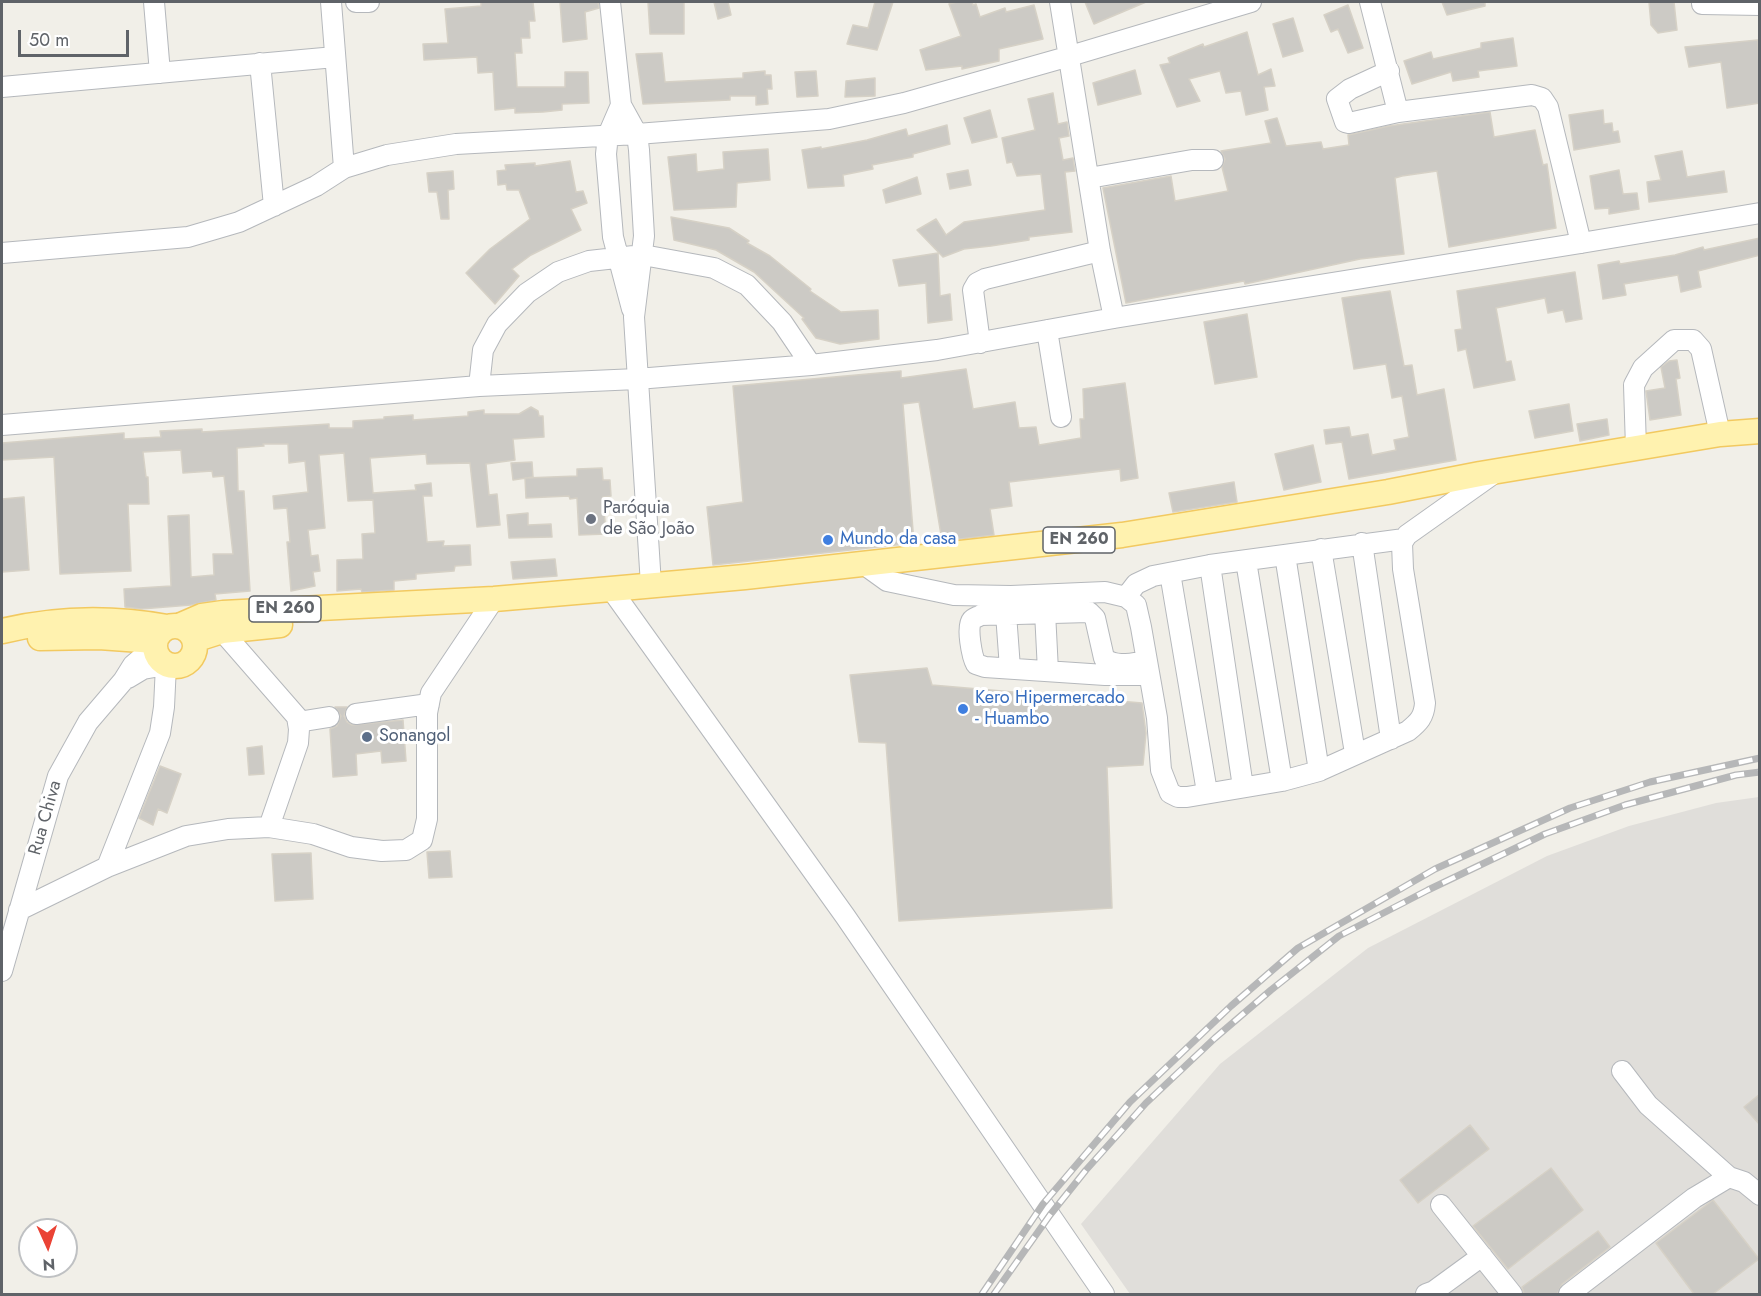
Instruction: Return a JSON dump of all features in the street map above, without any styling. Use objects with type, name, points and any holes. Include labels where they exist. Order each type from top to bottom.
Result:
[{"type":"main road","name":"EN 260","points":[[169,641],[202,616],[223,613],[494,599],[611,589],[745,577],[1122,535],[1388,492],[1496,471],[1720,434],[1760,431]]},
{"type":"main road","name":"EN 260","points":[[2,639],[99,637],[169,641],[222,631],[333,620],[365,613],[394,603]]},
{"type":"main road","name":"EN 260","points":[[2,631],[49,622],[79,620],[138,622],[169,641]]},
{"type":"street","points":[[154,2],[160,73]]},
{"type":"street","points":[[331,2],[344,168]]},
{"type":"street","points":[[356,2],[369,2]]},
{"type":"street","points":[[610,2],[621,105],[637,134],[644,236],[634,317],[651,585]]},
{"type":"street","points":[[1060,2],[1114,318]]},
{"type":"street","points":[[2,253],[188,237],[239,222],[316,186],[344,168],[387,155],[456,144],[637,134],[829,119],[904,103],[1251,2]]},
{"type":"street","points":[[1370,2],[1398,112]]},
{"type":"street","points":[[1702,2],[1702,4],[1760,5]]},
{"type":"street","points":[[2,87],[335,57]]},
{"type":"street","points":[[260,63],[274,206]]},
{"type":"street","points":[[1389,71],[1350,89],[1337,99],[1345,122],[1398,112],[1532,95],[1542,98],[1548,107],[1581,243]]},
{"type":"street","points":[[621,105],[608,135],[606,154],[613,237],[634,317]]},
{"type":"street","points":[[1089,178],[1192,160],[1213,160]]},
{"type":"street","points":[[2,425],[479,386],[637,379],[812,365],[980,343],[1114,318],[1760,213]]},
{"type":"street","points":[[980,343],[974,290],[977,283],[985,279],[1101,251]]},
{"type":"street","points":[[479,386],[483,350],[497,324],[527,293],[558,272],[589,261],[643,255],[714,268],[747,285],[782,322],[812,365]]},
{"type":"street","points":[[1047,330],[1061,417]]},
{"type":"street","points":[[1636,448],[1634,385],[1643,368],[1674,340],[1692,340],[1701,349],[1720,434]]},
{"type":"street","points":[[862,563],[887,582],[954,595],[1011,596],[1106,592],[1126,597],[1136,605],[1157,718],[1161,770],[1170,793],[1178,797],[1187,797],[1282,781],[1319,771],[1408,731],[1420,721],[1425,712],[1423,685],[1403,569],[1402,543],[1404,538],[1427,519],[1496,471]]},
{"type":"street","points":[[1126,597],[1136,584],[1153,576],[1210,565],[1404,538]]},
{"type":"street","points":[[1362,543],[1391,739]]},
{"type":"street","points":[[1321,549],[1355,753]]},
{"type":"street","points":[[1285,555],[1319,771]]},
{"type":"street","points":[[1246,561],[1282,781]]},
{"type":"street","points":[[1210,565],[1243,787]]},
{"type":"street","points":[[1170,573],[1208,792]]},
{"type":"street","points":[[611,589],[845,916],[1104,1294]]},
{"type":"street","points":[[19,910],[106,867],[186,837],[228,829],[269,827],[313,834],[351,847],[382,851],[406,850],[422,840],[427,819],[427,713],[431,693],[494,599]]},
{"type":"street","points":[[1045,612],[1048,671]]},
{"type":"street","points":[[1089,612],[1095,618],[1104,658],[1108,662],[1148,668],[1104,675],[985,667],[976,664],[972,657],[970,625],[972,619],[981,615],[1089,612]]},
{"type":"street","points":[[1006,614],[1010,668]]},
{"type":"street","points":[[222,631],[297,717],[298,743],[269,827]]},
{"type":"street","points":[[106,867],[160,733],[169,641]]},
{"type":"street","name":"Rua Chiva","points":[[2,971],[58,776],[88,722],[123,681],[133,665],[147,653],[169,641]]},
{"type":"street","points":[[356,714],[429,704]]},
{"type":"street","points":[[298,722],[329,717]]},
{"type":"street","points":[[1622,1071],[1648,1105],[1729,1178],[1744,1182],[1760,1195]]},
{"type":"street","points":[[1569,1294],[1694,1198],[1729,1178]]},
{"type":"street","points":[[1441,1205],[1512,1294]]},
{"type":"street","points":[[1426,1294],[1434,1291],[1482,1256]]},
{"type":"shaded area","points":[[1759,797],[1759,1294],[1130,1294],[1081,1224],[1220,1064],[1368,948],[1547,856],[1629,826],[1716,803]]},
{"type":"building","points":[[481,2],[533,2],[535,21],[529,21],[530,38],[521,38],[522,53],[515,53],[517,87],[565,87],[565,72],[588,72],[589,103],[562,104],[562,110],[543,112],[515,113],[515,108],[495,110],[493,72],[478,73],[477,57],[424,60],[423,44],[448,43],[445,9],[481,6]]},
{"type":"building","points":[[560,2],[598,2],[599,8],[585,12],[587,39],[563,42]]},
{"type":"building","points":[[648,2],[684,2],[684,34],[650,34]]},
{"type":"building","points":[[714,2],[728,2],[731,15],[718,19]]},
{"type":"building","points":[[875,2],[893,2],[877,50],[847,44],[853,25],[868,28]]},
{"type":"building","points":[[957,2],[976,4],[980,17],[1005,8],[1006,12],[1034,5],[1043,39],[999,49],[999,61],[962,69],[962,66],[926,70],[920,50],[961,36],[949,4]]},
{"type":"building","points":[[1085,2],[1146,2],[1094,24]]},
{"type":"building","points":[[1442,2],[1485,2],[1485,6],[1447,15]]},
{"type":"building","points":[[1649,2],[1674,2],[1677,30],[1658,33],[1651,25]]},
{"type":"building","points":[[1348,5],[1363,48],[1348,53],[1338,29],[1331,32],[1324,15]]},
{"type":"building","points":[[1293,18],[1303,51],[1283,57],[1273,24]]},
{"type":"building","points":[[1247,32],[1258,75],[1271,69],[1275,86],[1264,87],[1268,110],[1246,115],[1241,91],[1226,93],[1220,71],[1189,79],[1200,101],[1177,107],[1160,65],[1170,63],[1168,58],[1203,44],[1204,47]]},
{"type":"building","points":[[1513,38],[1517,66],[1478,71],[1479,77],[1453,81],[1451,72],[1412,84],[1404,61],[1431,52],[1433,59],[1481,48],[1481,43]]},
{"type":"building","points":[[1758,40],[1760,103],[1727,108],[1721,62],[1689,67],[1685,47]]},
{"type":"building","points":[[662,53],[665,82],[743,78],[743,73],[765,71],[765,75],[771,75],[772,89],[767,89],[768,104],[756,105],[756,96],[730,96],[730,100],[643,104],[636,54]]},
{"type":"building","points":[[1135,70],[1141,94],[1098,105],[1093,83]]},
{"type":"building","points":[[816,71],[818,96],[797,97],[795,72]]},
{"type":"building","points":[[875,78],[875,96],[845,97],[846,81]]},
{"type":"building","points":[[1053,93],[1058,124],[1067,122],[1069,136],[1059,138],[1063,160],[1073,158],[1075,171],[1065,172],[1072,232],[964,249],[943,257],[917,230],[936,219],[946,235],[964,222],[1045,210],[1041,174],[1017,176],[1012,162],[1007,163],[1002,138],[1035,130],[1028,99]]},
{"type":"building","points":[[990,110],[997,137],[972,143],[964,118]]},
{"type":"building","points":[[1603,110],[1604,124],[1612,123],[1613,132],[1618,131],[1620,142],[1574,150],[1569,115]]},
{"type":"building","points":[[1490,112],[1494,137],[1535,130],[1543,165],[1547,164],[1556,228],[1449,247],[1437,171],[1402,176],[1395,178],[1404,254],[1360,259],[1245,284],[1244,281],[1126,303],[1103,188],[1171,176],[1175,201],[1228,191],[1222,167],[1225,159],[1221,151],[1271,143],[1265,121],[1277,118],[1286,146],[1321,142],[1323,149],[1349,145],[1348,135],[1389,126]]},
{"type":"building","points":[[947,125],[950,144],[913,154],[913,157],[872,165],[873,169],[843,175],[844,186],[808,188],[802,150],[821,147],[821,149],[867,140],[906,129],[908,136]]},
{"type":"building","points":[[768,149],[770,180],[737,183],[736,207],[674,210],[668,157],[696,154],[697,172],[724,169],[723,152]]},
{"type":"building","points":[[1682,151],[1687,177],[1724,171],[1727,192],[1649,202],[1647,182],[1661,180],[1655,156]]},
{"type":"building","points":[[570,161],[576,192],[583,191],[587,203],[571,209],[581,230],[531,255],[512,269],[519,276],[495,304],[466,273],[490,249],[530,219],[519,190],[507,190],[506,184],[498,185],[497,171],[506,170],[505,165],[535,163],[535,166]]},
{"type":"building","points":[[968,170],[971,185],[950,189],[947,174]]},
{"type":"building","points":[[1619,170],[1623,194],[1637,193],[1639,209],[1609,214],[1609,208],[1595,209],[1590,176]]},
{"type":"building","points":[[453,171],[454,189],[448,190],[449,219],[441,219],[437,192],[429,192],[427,173]]},
{"type":"building","points":[[917,177],[921,194],[886,203],[883,190]]},
{"type":"building","points":[[671,217],[729,228],[749,241],[747,243],[770,256],[811,289],[810,291],[841,312],[878,310],[879,339],[840,344],[816,338],[802,319],[804,318],[754,272],[716,250],[674,240]]},
{"type":"building","points":[[1760,238],[1760,255],[1698,271],[1701,287],[1681,292],[1678,275],[1624,284],[1626,295],[1603,299],[1598,265],[1619,261],[1620,264],[1675,255],[1703,247],[1704,250]]},
{"type":"building","points":[[938,253],[940,296],[950,294],[952,320],[928,323],[926,283],[899,286],[893,260]]},
{"type":"building","points":[[1575,272],[1582,319],[1566,322],[1563,310],[1548,313],[1545,298],[1496,308],[1506,362],[1511,361],[1515,380],[1474,388],[1466,349],[1458,351],[1455,330],[1462,329],[1457,291]]},
{"type":"building","points":[[1390,291],[1404,366],[1412,365],[1417,395],[1444,389],[1456,460],[1349,479],[1342,442],[1326,444],[1324,430],[1349,427],[1351,437],[1368,434],[1372,455],[1396,450],[1394,440],[1409,437],[1402,396],[1392,398],[1386,364],[1354,369],[1342,298]]},
{"type":"building","points":[[1247,314],[1257,377],[1215,384],[1204,322]]},
{"type":"building","points":[[1677,360],[1680,378],[1676,379],[1681,415],[1650,420],[1646,391],[1665,388],[1661,367],[1669,361]]},
{"type":"building","points":[[966,369],[973,409],[1015,402],[1019,428],[1036,427],[1039,445],[1081,438],[1080,419],[1084,419],[1083,389],[1125,383],[1138,478],[1121,481],[1120,469],[1009,482],[1012,506],[990,509],[994,535],[942,541],[919,402],[903,404],[914,543],[713,565],[707,507],[743,502],[733,386],[901,371],[901,378]]},
{"type":"building","points":[[1569,404],[1573,431],[1535,438],[1529,411]]},
{"type":"building","points":[[531,407],[538,411],[539,416],[543,416],[544,437],[513,439],[515,460],[486,464],[489,495],[497,494],[500,525],[477,527],[470,463],[427,464],[426,454],[370,458],[373,493],[416,490],[415,485],[431,483],[432,496],[423,496],[427,542],[444,541],[443,546],[470,545],[471,565],[455,566],[454,571],[416,574],[416,579],[394,581],[394,590],[337,591],[337,560],[363,559],[362,534],[375,533],[373,500],[348,501],[344,453],[319,455],[325,528],[308,530],[311,556],[318,555],[320,571],[313,572],[315,586],[291,591],[287,508],[274,509],[273,496],[308,492],[305,461],[289,463],[288,444],[263,444],[264,446],[237,448],[238,491],[244,491],[250,591],[215,594],[216,600],[191,605],[141,609],[125,607],[124,589],[171,586],[168,516],[189,515],[191,577],[214,575],[213,554],[233,554],[224,476],[213,477],[212,471],[183,473],[181,450],[143,452],[146,477],[148,477],[149,504],[128,504],[131,571],[60,574],[54,457],[2,460],[2,443],[124,433],[124,439],[161,437],[160,431],[202,429],[202,432],[329,424],[329,428],[353,428],[353,421],[384,419],[384,417],[413,415],[413,420],[468,416],[468,412],[484,410],[484,414],[519,414]]},
{"type":"building","points":[[1607,419],[1609,435],[1580,441],[1577,424]]},
{"type":"building","points":[[1313,445],[1321,482],[1284,490],[1275,454]]},
{"type":"building","points":[[532,462],[533,477],[513,480],[511,463]]},
{"type":"building","name":"Paróquia de São João","points":[[602,468],[603,480],[610,480],[611,496],[603,497],[606,534],[579,535],[577,498],[570,499],[569,496],[526,498],[525,478],[577,476],[577,469]]},
{"type":"building","points":[[1234,482],[1237,502],[1173,512],[1169,493]]},
{"type":"building","points":[[24,497],[29,570],[2,572],[2,499]]},
{"type":"building","points":[[528,513],[528,525],[551,524],[552,537],[509,538],[507,515]]},
{"type":"building","points":[[555,559],[557,576],[513,579],[511,562]]},
{"type":"building","points":[[927,668],[932,685],[1142,703],[1146,733],[1143,765],[1107,767],[1112,908],[899,921],[886,743],[859,742],[850,675]]},
{"type":"building","name":"Sonangol","points":[[335,707],[347,707],[344,716],[352,725],[403,720],[406,761],[382,763],[381,751],[356,754],[357,775],[333,777],[330,729],[337,726],[341,716]]},
{"type":"building","points":[[262,746],[264,774],[249,775],[247,748]]},
{"type":"building","points":[[160,766],[181,774],[167,813],[158,809],[153,825],[139,818]]},
{"type":"building","points":[[450,851],[452,877],[429,878],[427,852]]},
{"type":"building","points":[[311,853],[313,899],[275,901],[272,854]]},
{"type":"building","points":[[1760,1094],[1760,1125],[1744,1107]]},
{"type":"building","points":[[1470,1125],[1489,1149],[1418,1203],[1400,1180]]},
{"type":"building","points":[[1551,1168],[1583,1210],[1508,1269],[1473,1226]]},
{"type":"building","points":[[1713,1200],[1759,1259],[1713,1294],[1694,1294],[1656,1243]]},
{"type":"building","points":[[1598,1231],[1610,1247],[1562,1284],[1557,1294],[1524,1294],[1522,1287]]},
{"type":"railway","points":[[982,1294],[1043,1204],[1130,1102],[1231,1006],[1298,948],[1435,869],[1570,808],[1650,782],[1760,758]]},
{"type":"railway","points":[[994,1294],[1050,1215],[1086,1170],[1146,1103],[1215,1038],[1339,936],[1545,834],[1625,805],[1736,775],[1760,772]]},
{"type":"place","name":"Paróquia de São João","points":[[591,519]]},
{"type":"place","name":"Mundo da casa","points":[[828,540]]},
{"type":"place","name":"Kero Hipermercado - Huambo","points":[[963,709]]},
{"type":"place","name":"Sonangol","points":[[367,737]]}]
